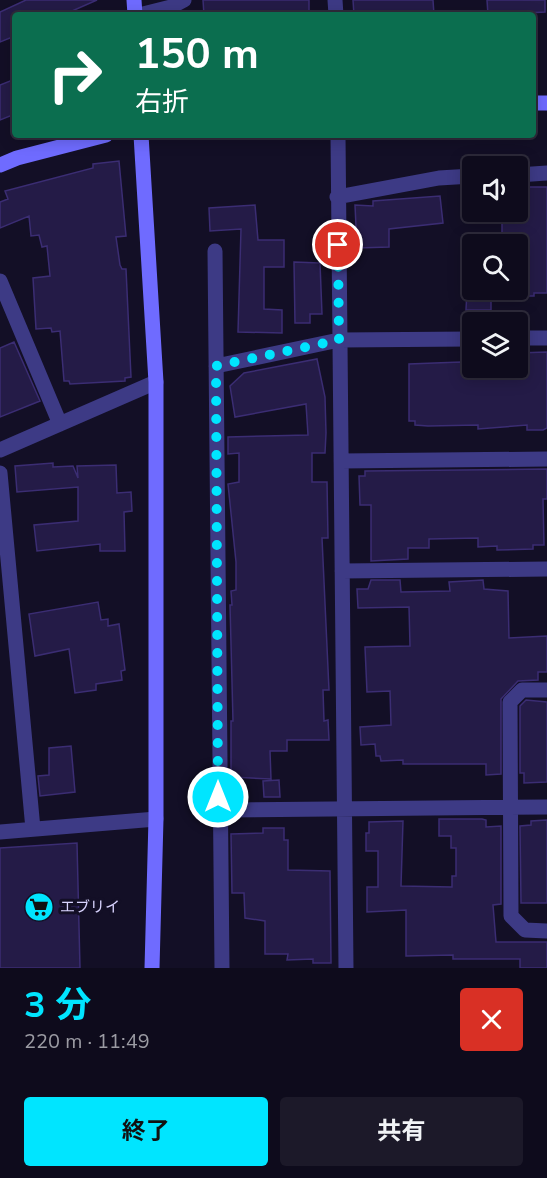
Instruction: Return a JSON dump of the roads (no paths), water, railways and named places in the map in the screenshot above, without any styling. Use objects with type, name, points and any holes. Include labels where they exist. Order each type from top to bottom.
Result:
[{"type":"street","points":[[148,12],[175,5]]},
{"type":"street","points":[[0,165],[17,158],[94,138]]},
{"type":"street","points":[[141,138],[156,382],[156,819],[152,968]]},
{"type":"street","points":[[338,138],[346,968]]},
{"type":"street","points":[[528,174],[547,173]]},
{"type":"street","points":[[337,197],[439,178],[462,177]]},
{"type":"street","points":[[215,251],[218,810],[222,968]]},
{"type":"street","points":[[0,281],[6,312],[60,424]]},
{"type":"street","points":[[528,338],[547,338]]},
{"type":"street","points":[[216,366],[339,340],[462,339]]},
{"type":"street","points":[[0,450],[156,382]]},
{"type":"street","points":[[341,461],[547,459]]},
{"type":"street","points":[[0,473],[33,830]]},
{"type":"street","points":[[342,571],[547,569]]},
{"type":"street","points":[[547,690],[522,690],[510,702],[512,916],[525,930],[547,931]]},
{"type":"street","points":[[218,810],[547,807]]},
{"type":"street","points":[[0,832],[156,819]]},
{"type":"place","name":"エブリイ","points":[[39,907]]}]
